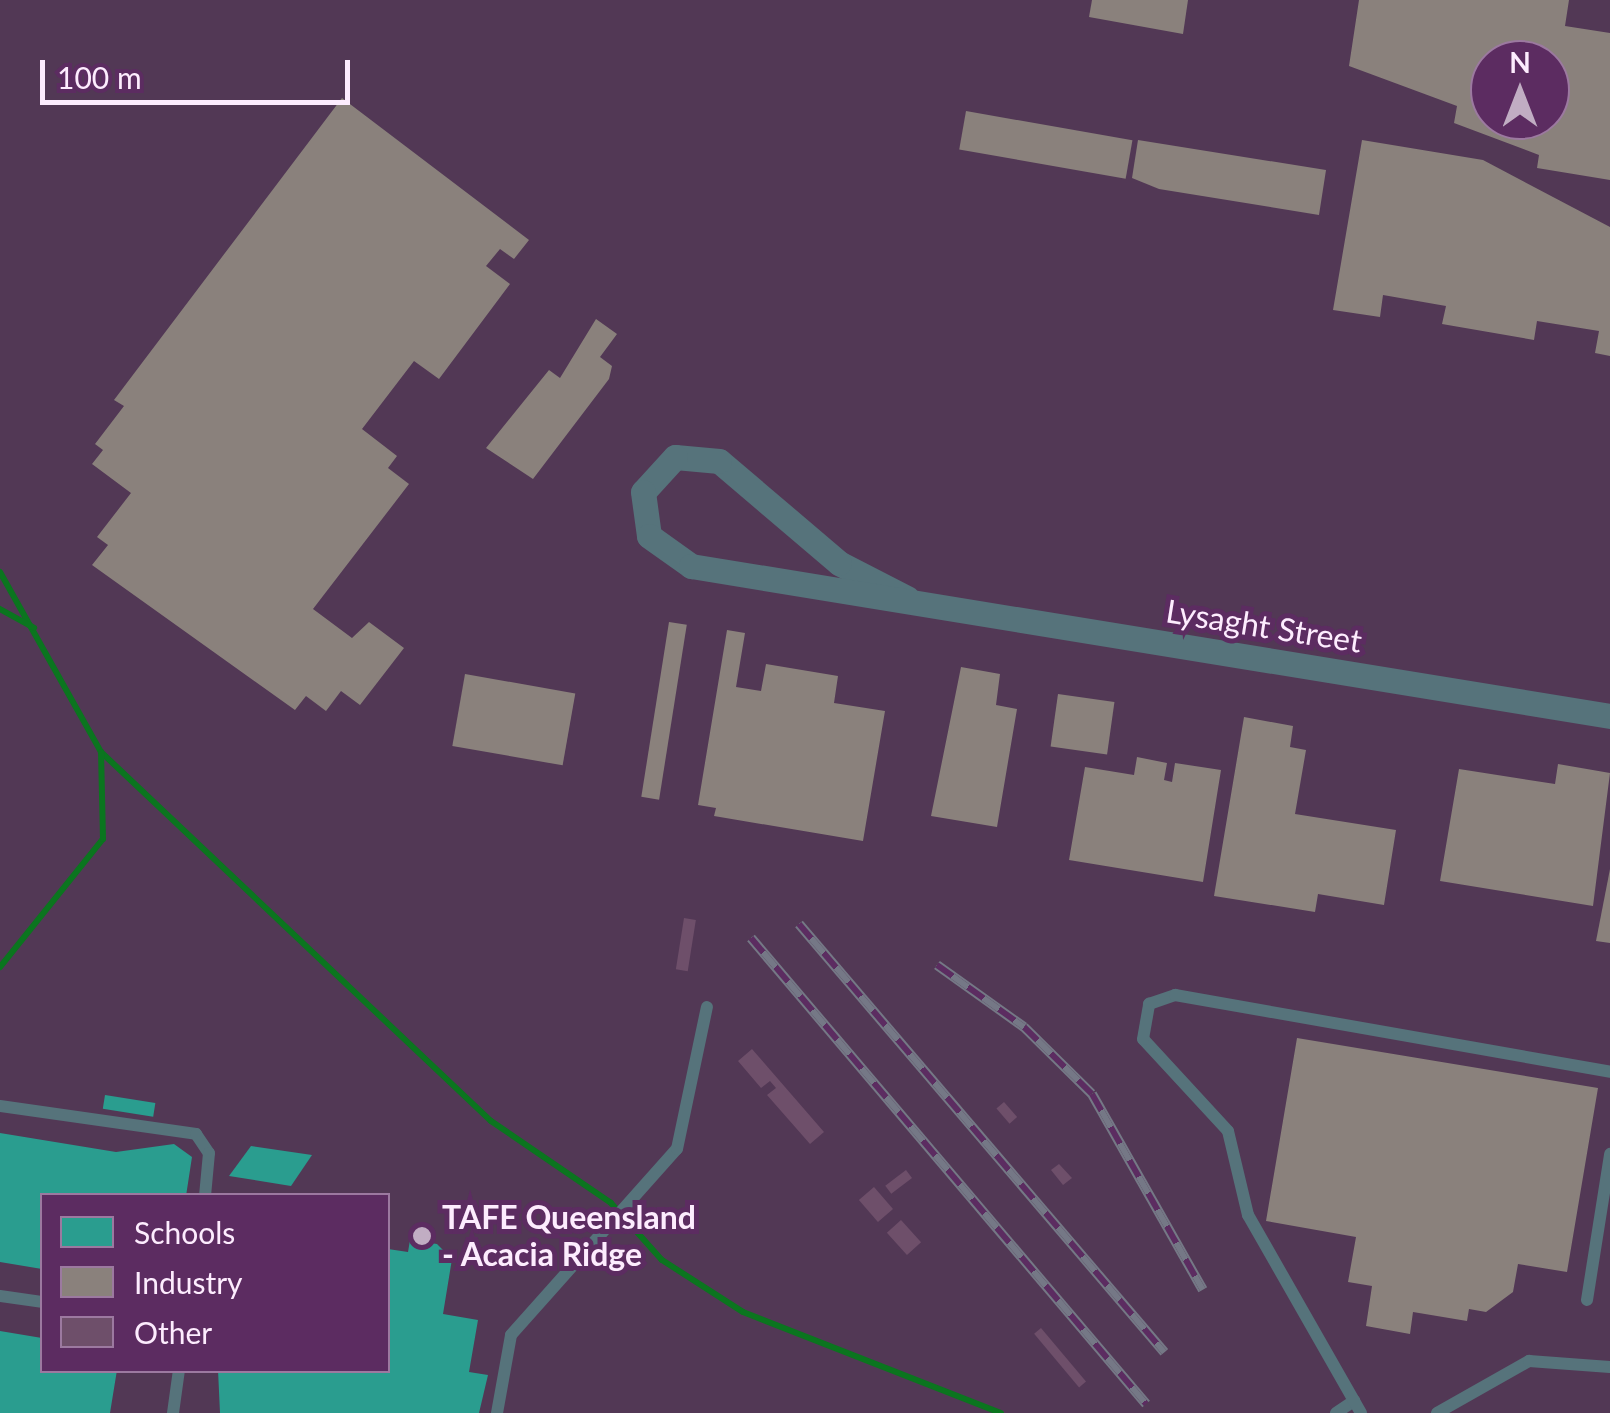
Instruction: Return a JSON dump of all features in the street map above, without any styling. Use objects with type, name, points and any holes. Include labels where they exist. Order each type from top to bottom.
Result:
[{"type":"street","name":"Lysaght Street","points":[[907,598],[876,604],[674,561],[649,536],[643,492],[675,458],[719,460],[839,563],[907,598],[1610,716]]},
{"type":"lane","points":[[1336,1413],[1358,1407],[1248,1215],[1228,1131],[1146,1046],[1150,1004],[1175,995],[1610,1072]]},
{"type":"lane","points":[[496,1413],[511,1335],[651,1184],[677,1148],[693,1098],[707,1007]]},
{"type":"lane","points":[[0,1106],[196,1134],[209,1153],[205,1193]]},
{"type":"lane","points":[[1586,1300],[1610,1154]]},
{"type":"lane","points":[[0,1296],[40,1302]]},
{"type":"lane","points":[[1437,1413],[1530,1361],[1610,1367]]},
{"type":"lane","points":[[173,1413],[179,1373]]},
{"type":"building: Schools","points":[[105,1095],[155,1103],[153,1117],[103,1109]]},
{"type":"building: Schools","points":[[0,1133],[116,1152],[174,1144],[192,1157],[186,1193],[40,1193],[40,1269],[0,1262]]},
{"type":"building: Schools","points":[[251,1146],[312,1155],[291,1186],[229,1176]]},
{"type":"building: Schools","points":[[410,1240],[437,1244],[452,1259],[443,1314],[478,1320],[469,1372],[488,1375],[479,1413],[220,1413],[218,1373],[390,1373],[390,1249],[408,1252]]},
{"type":"building: Schools","points":[[0,1331],[40,1338],[40,1373],[117,1373],[110,1413],[0,1413]]},
{"type":"building: Industry","points":[[1092,0],[1188,0],[1183,34],[1089,17]]},
{"type":"building: Industry","points":[[1359,0],[1569,0],[1565,26],[1610,33],[1610,180],[1537,168],[1539,155],[1499,140],[1570,140],[1570,40],[1470,40],[1470,129],[1454,123],[1457,106],[1349,66]]},
{"type":"building: Industry","points":[[342,98],[529,240],[514,259],[500,249],[486,266],[510,284],[439,379],[414,361],[362,429],[397,456],[388,468],[409,484],[313,609],[352,638],[369,622],[404,648],[360,705],[341,691],[326,711],[306,696],[295,710],[92,565],[108,545],[97,537],[131,493],[92,464],[103,450],[95,444],[124,406],[114,400]]},
{"type":"building: Industry","points":[[966,111],[1132,140],[1126,179],[959,149]]},
{"type":"building: Industry","points":[[1138,140],[1326,170],[1319,215],[1159,189],[1132,178]]},
{"type":"building: Industry","points":[[1362,140],[1483,160],[1610,227],[1610,356],[1595,353],[1599,331],[1537,321],[1534,340],[1442,324],[1446,306],[1383,295],[1380,317],[1333,310]]},
{"type":"building: Industry","points":[[596,319],[617,334],[600,357],[612,366],[609,379],[533,479],[486,448],[549,370],[560,378]]},
{"type":"building: Industry","points":[[669,622],[687,625],[659,800],[641,797]]},
{"type":"building: Industry","points":[[727,630],[745,633],[736,687],[761,691],[766,664],[838,676],[834,703],[885,711],[863,841],[714,816],[716,808],[698,805]]},
{"type":"building: Industry","points":[[961,667],[1000,674],[996,705],[1017,709],[997,827],[931,816]]},
{"type":"building: Industry","points":[[465,674],[575,693],[563,765],[452,746]]},
{"type":"building: Industry","points":[[1058,694],[1114,702],[1107,754],[1051,746]]},
{"type":"building: Industry","points":[[1244,717],[1293,726],[1290,747],[1306,750],[1295,814],[1396,830],[1384,905],[1318,894],[1315,912],[1214,896]]},
{"type":"building: Industry","points":[[1137,757],[1167,763],[1164,780],[1172,782],[1175,763],[1221,770],[1203,882],[1069,860],[1085,767],[1134,775]]},
{"type":"building: Industry","points":[[1558,764],[1610,773],[1593,906],[1440,881],[1459,769],[1555,784]]},
{"type":"building: Industry","points":[[1610,869],[1610,943],[1596,941]]},
{"type":"building: Industry","points":[[1297,1038],[1598,1088],[1567,1272],[1518,1264],[1513,1292],[1486,1312],[1469,1309],[1467,1321],[1413,1312],[1410,1334],[1366,1326],[1372,1286],[1348,1282],[1356,1237],[1266,1221]]},
{"type":"building: Other","points":[[684,918],[696,920],[688,971],[676,969]]},
{"type":"building: Other","points":[[752,1049],[824,1132],[810,1144],[767,1095],[776,1088],[770,1081],[761,1088],[738,1061]]},
{"type":"building: Other","points":[[1004,1102],[1017,1117],[1010,1124],[996,1109]]},
{"type":"building: Other","points":[[1059,1164],[1072,1178],[1063,1185],[1051,1170]]},
{"type":"building: Other","points":[[906,1170],[912,1178],[891,1194],[885,1186]]},
{"type":"building: Other","points":[[874,1187],[893,1209],[878,1222],[859,1200]]},
{"type":"building: Other","points":[[901,1220],[921,1242],[907,1255],[887,1233]]},
{"type":"building: Other","points":[[1041,1328],[1086,1382],[1079,1387],[1034,1334]]},
{"type":"waterway","points":[[0,572],[101,752],[491,1121],[611,1203],[662,1260],[743,1312],[1001,1413]]},
{"type":"waterway","points":[[0,609],[34,628]]},
{"type":"waterway","points":[[0,967],[103,839],[101,752]]},
{"type":"railway","points":[[799,924],[1164,1352]]},
{"type":"railway","points":[[751,938],[1146,1404]]},
{"type":"railway","points":[[937,965],[1024,1027],[1092,1094],[1203,1290]]},
{"type":"place","name":"TAFE Queensland - Acacia Ridge","points":[[422,1236]]}]
